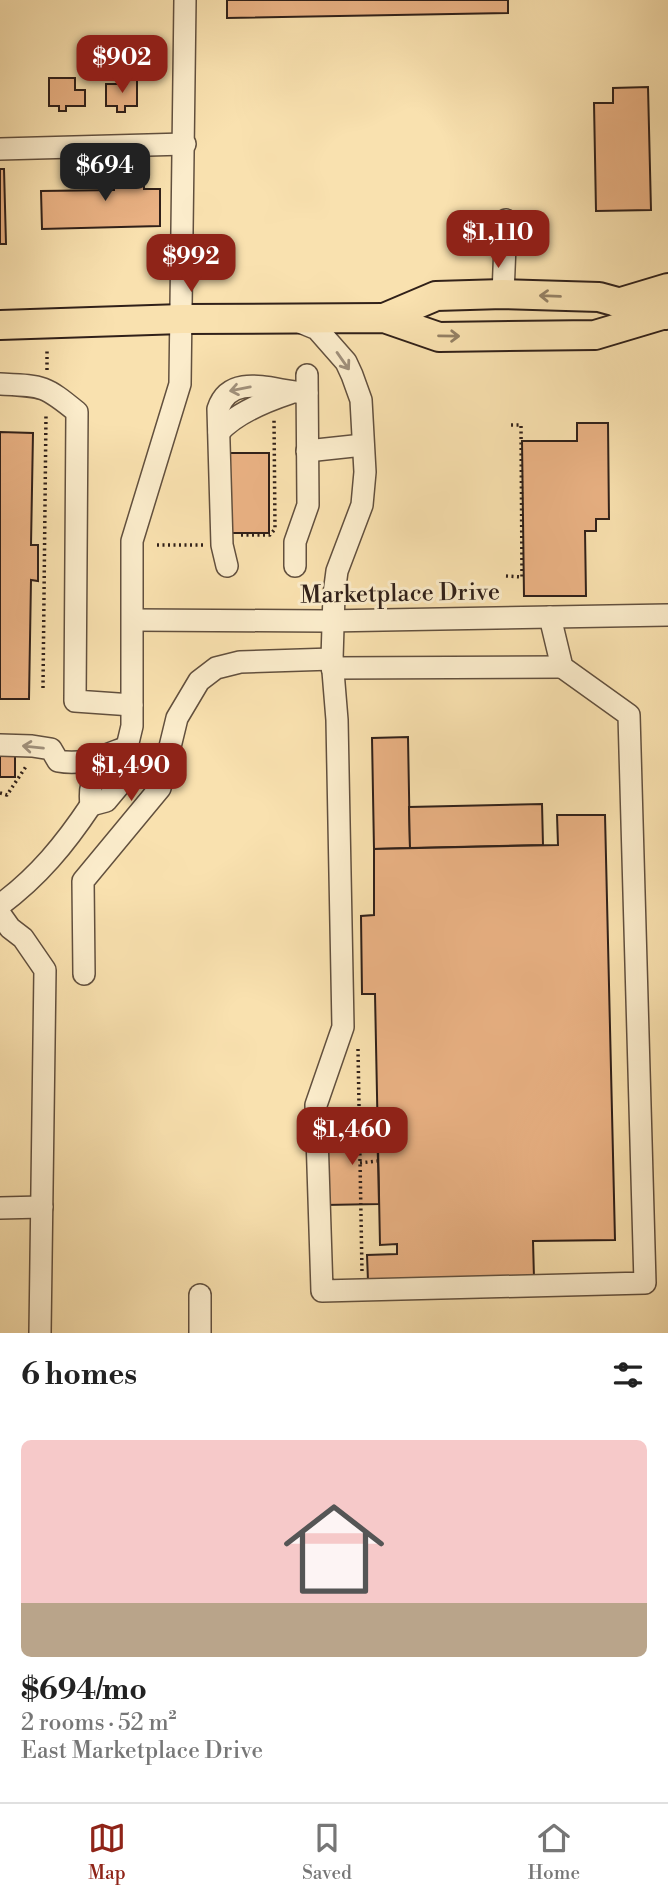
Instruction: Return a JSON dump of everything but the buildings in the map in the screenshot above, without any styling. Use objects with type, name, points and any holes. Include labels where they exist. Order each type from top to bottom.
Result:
[{"type":"main road","points":[[384,318],[436,296],[503,294],[599,297],[618,303],[666,306]]},
{"type":"main road","points":[[0,325],[182,319],[384,318],[439,337],[595,335],[666,306]]},
{"type":"street","points":[[0,905],[29,883],[72,834],[91,805],[106,801],[121,783],[123,756],[132,726],[132,541],[180,384],[185,0]]},
{"type":"street","points":[[0,149],[185,144]]},
{"type":"street","points":[[503,294],[506,220]]},
{"type":"street","points":[[84,974],[83,881],[160,788],[177,718],[199,681],[216,668],[240,662],[332,664],[562,667],[629,715],[645,1283],[322,1291],[316,1105],[343,1027],[337,720],[332,664],[333,621],[337,571],[362,505],[365,472],[361,400],[346,362],[317,329],[293,319]]},
{"type":"street","points":[[0,384],[37,385],[77,412],[75,701],[132,705]]},
{"type":"street","points":[[227,566],[222,545],[219,432],[235,419],[272,399],[294,392],[307,451],[308,505],[295,542],[295,566]]},
{"type":"street","points":[[307,451],[362,434]]},
{"type":"street","name":"Marketplace Drive","points":[[134,620],[333,621],[668,615]]},
{"type":"street","points":[[550,617],[562,667]]},
{"type":"street","points":[[0,745],[51,749],[58,761],[74,764],[123,756]]},
{"type":"street","points":[[0,914],[10,928],[23,937],[45,970],[40,1333]]},
{"type":"street","points":[[0,1208],[42,1207]]},
{"type":"street","points":[[200,1333],[201,1295]]},
{"type":"path","points":[[47,348],[47,375]]},
{"type":"path","points":[[230,536],[270,535],[275,529],[294,392]]},
{"type":"path","points":[[43,688],[46,410]]},
{"type":"path","points":[[506,576],[522,577],[521,425],[511,425]]},
{"type":"path","points":[[156,544],[204,545]]},
{"type":"path","points":[[0,793],[7,795],[32,759]]},
{"type":"path","points":[[360,1163],[377,1161]]}]
